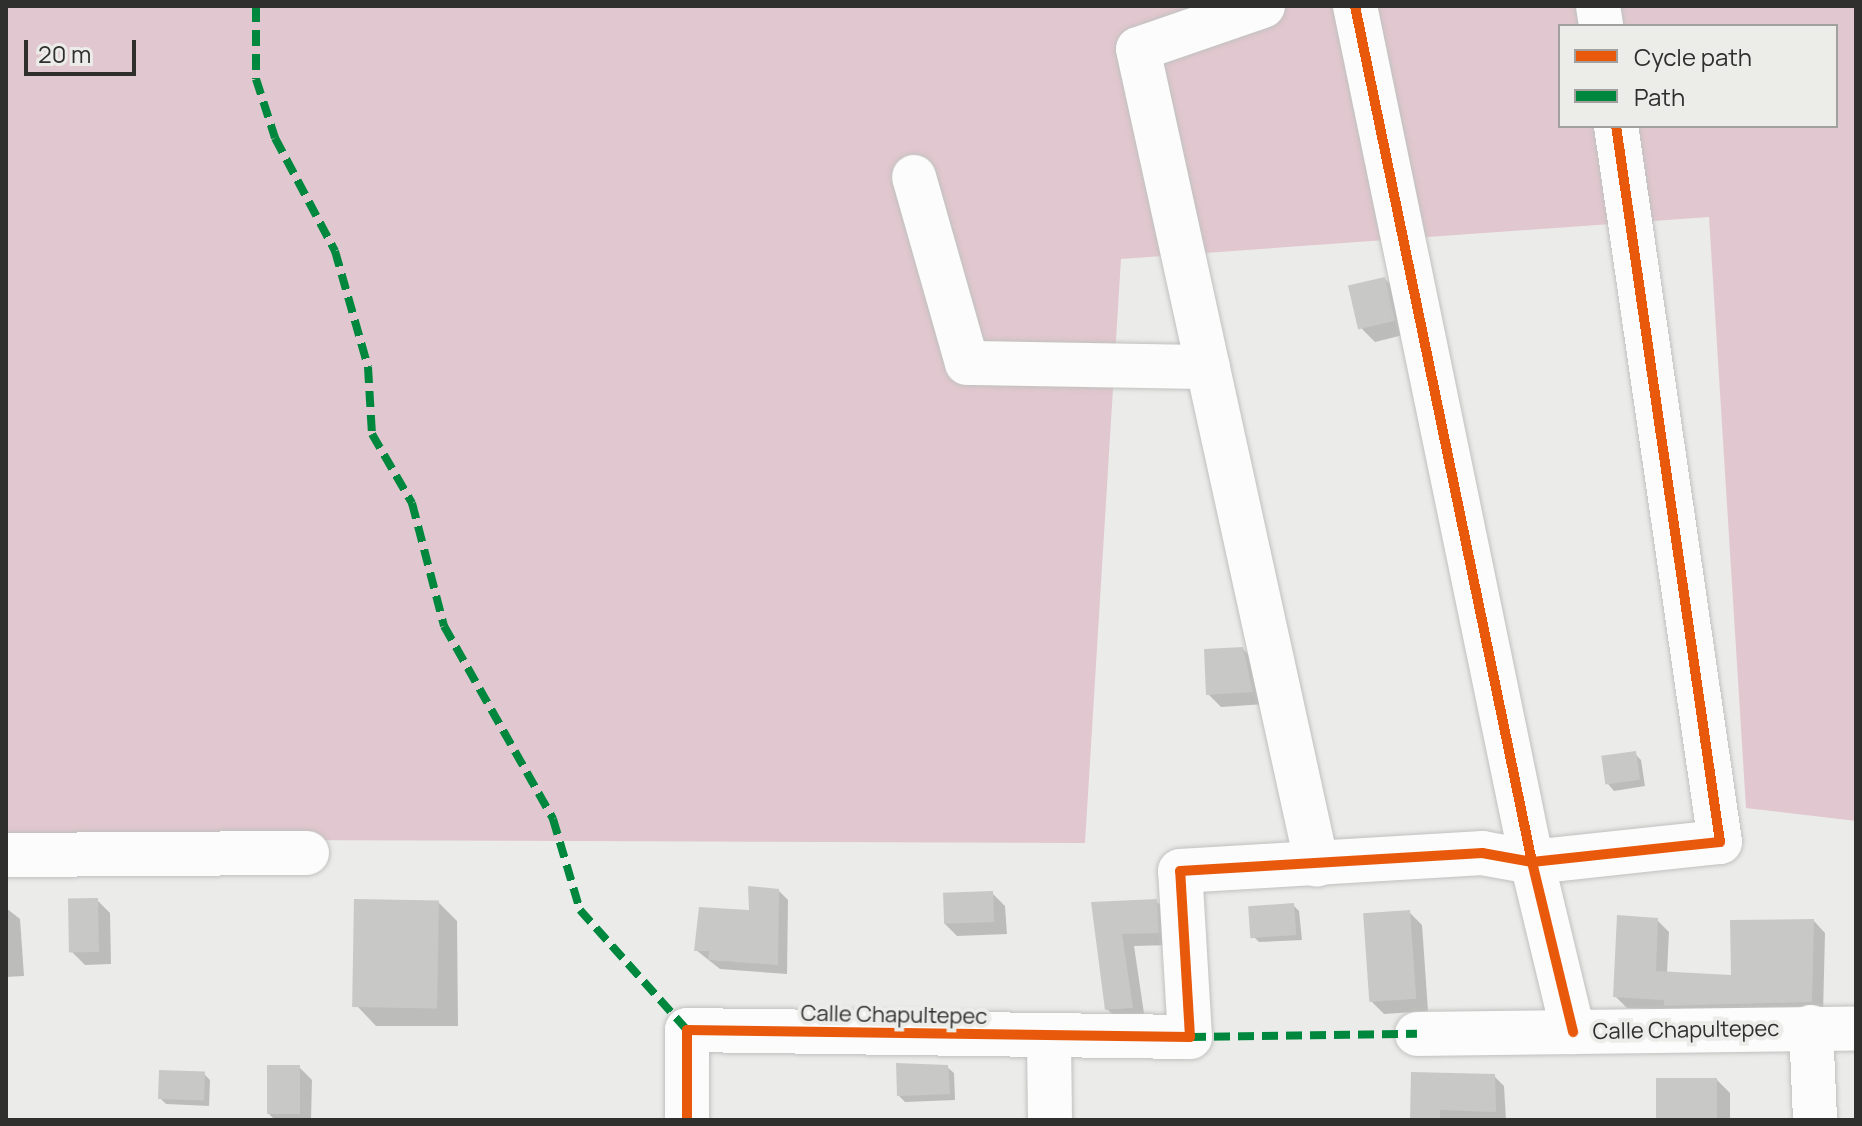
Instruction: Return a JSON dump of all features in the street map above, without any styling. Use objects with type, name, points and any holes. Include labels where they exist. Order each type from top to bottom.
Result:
[{"type":"street","points":[[1263,6],[1138,49],[1317,865],[1482,853],[1532,862],[1720,842],[1616,128]]},
{"type":"street","points":[[1355,6],[1532,862],[1573,1032]]},
{"type":"street","points":[[914,177],[967,363],[1208,367]]},
{"type":"street","points":[[6,855],[307,853]]},
{"type":"street","name":"Calle Chapultepec","points":[[687,1120],[687,1030],[1049,1038],[1190,1037],[1180,871],[1317,865]]},
{"type":"street","name":"Calle Chapultepec","points":[[1811,1027],[1815,1120]]},
{"type":"street","name":"Calle Chapultepec","points":[[1417,1034],[1811,1027],[1856,1029]]},
{"type":"street","points":[[1049,1038],[1050,1120]]},
{"type":"shaded area","points":[[6,6],[1856,6],[1856,821],[1746,808],[1709,217],[1121,259],[1085,843],[6,839]]},
{"type":"building","points":[[1385,277],[1395,321],[1358,329],[1348,286]]},
{"type":"building","points":[[1243,647],[1253,692],[1206,695],[1204,649]]},
{"type":"building","points":[[1636,751],[1640,780],[1605,785],[1601,756]]},
{"type":"building","points":[[748,886],[779,889],[778,965],[708,960],[709,951],[694,951],[699,907],[749,910]]},
{"type":"building","points":[[993,891],[994,922],[944,924],[943,893]]},
{"type":"building","points":[[98,898],[99,952],[69,953],[68,899]]},
{"type":"building","points":[[354,899],[439,900],[437,1008],[352,1007]]},
{"type":"building","points":[[1157,899],[1159,933],[1122,934],[1133,1008],[1105,1010],[1091,902]]},
{"type":"building","points":[[1294,903],[1296,935],[1250,938],[1248,906]]},
{"type":"building","points":[[1410,910],[1416,999],[1369,1002],[1363,913]]},
{"type":"building","points":[[1617,915],[1658,918],[1656,971],[1731,975],[1730,920],[1814,919],[1812,1002],[1664,1006],[1664,1000],[1613,997]]},
{"type":"building","points":[[896,1063],[948,1065],[950,1094],[897,1096]]},
{"type":"building","points":[[267,1065],[300,1065],[300,1114],[267,1114]]},
{"type":"building","points":[[159,1070],[205,1072],[204,1101],[158,1099]]},
{"type":"building","points":[[1411,1072],[1495,1074],[1496,1112],[1440,1110],[1440,1120],[1410,1119]]},
{"type":"building","points":[[1656,1078],[1717,1078],[1717,1120],[1656,1120]]},
{"type":"marked path","points":[[256,6],[256,79],[275,138],[335,251],[368,367],[372,434],[412,503],[444,626],[553,819],[580,910],[687,1030]]},
{"type":"marked path","points":[[1190,1037],[1417,1034]]},
{"type":"cycle path","points":[[1355,6],[1532,862],[1573,1032]]},
{"type":"cycle path","points":[[687,1120],[687,1030],[1190,1037],[1180,871],[1482,853],[1532,862],[1720,842],[1616,128]]}]
